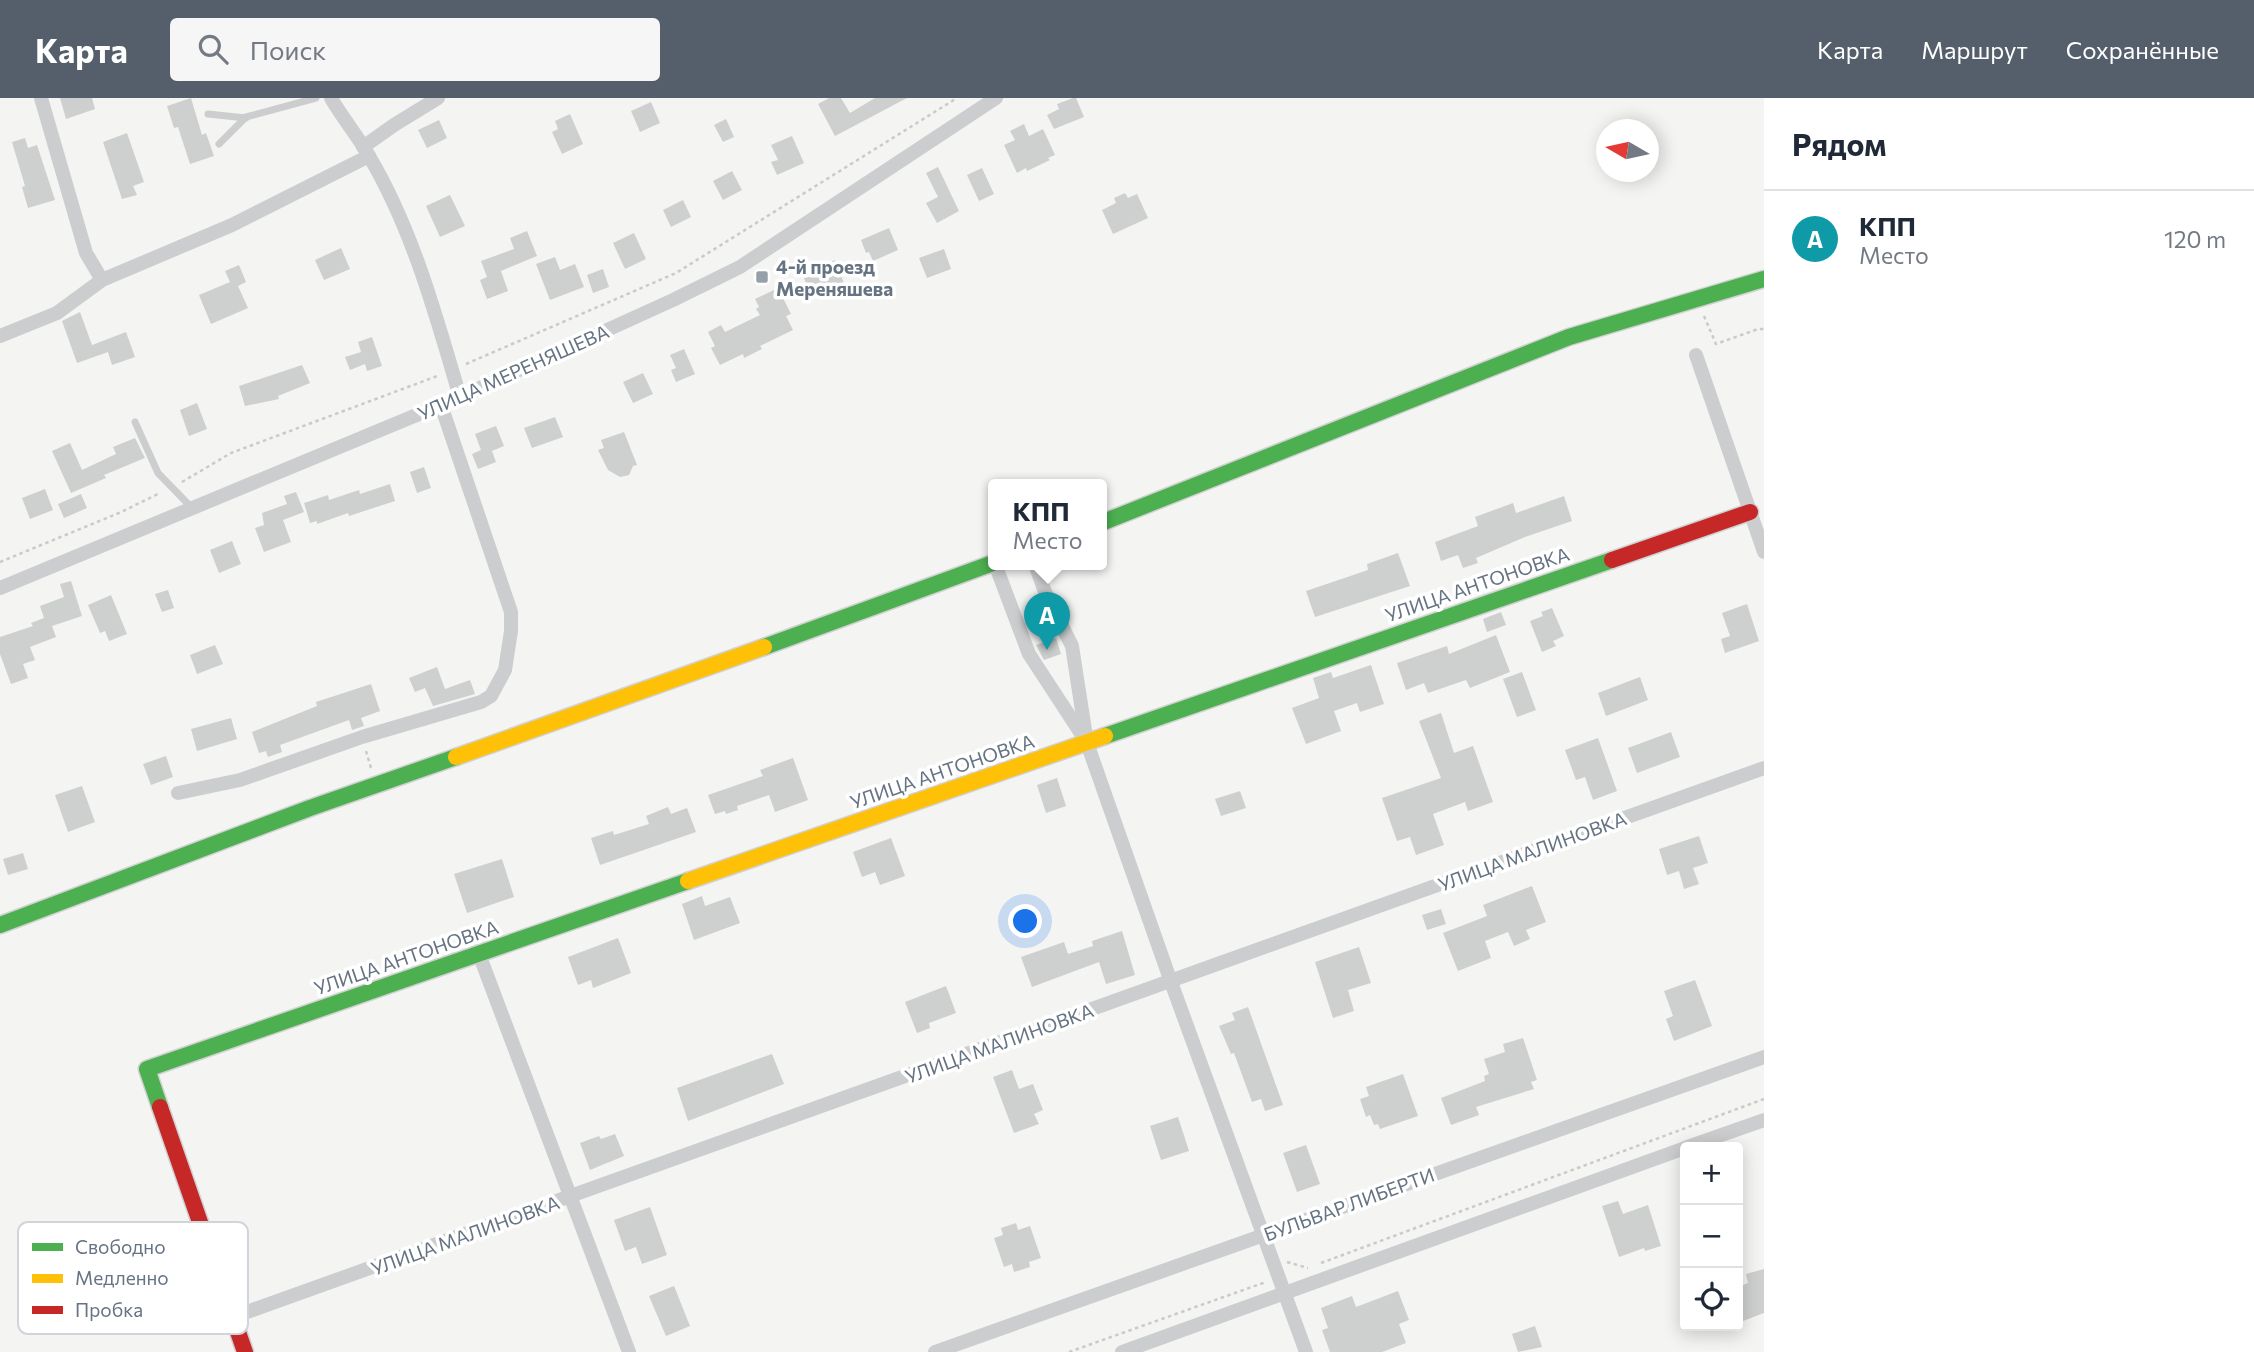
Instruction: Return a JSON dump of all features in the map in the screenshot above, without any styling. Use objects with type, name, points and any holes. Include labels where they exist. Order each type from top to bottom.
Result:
[{"type":"street","points":[[41,98],[86,253],[102,280]]},
{"type":"street","points":[[331,98],[366,152],[405,229],[435,312],[460,397]]},
{"type":"street","points":[[0,336],[57,313],[102,280],[232,225],[366,152],[394,125],[438,98]]},
{"type":"street","name":"УЛИЦА МЕРЕНЯШЕВА","points":[[0,588],[460,397],[673,300],[740,267],[996,98]]},
{"type":"street","points":[[1107,521],[1569,337],[1764,279]]},
{"type":"street","points":[[1696,355],[1764,552]]},
{"type":"street","points":[[178,793],[240,780],[362,737],[481,702],[491,695],[505,670],[511,631],[510,612],[441,405]]},
{"type":"street","name":"УЛИЦА АНТОНОВКА","points":[[200,1222],[147,1069],[1750,512]]},
{"type":"street","points":[[0,925],[376,785],[988,566]]},
{"type":"street","points":[[996,570],[1029,654],[1087,743]]},
{"type":"street","points":[[1037,570],[1072,646],[1087,743],[1306,1352]]},
{"type":"street","name":"УЛИЦА МАЛИНОВКА","points":[[248,1312],[1764,768]]},
{"type":"street","points":[[479,954],[629,1352]]},
{"type":"street","name":"БУЛЬВАР ЛИБЕРТИ","points":[[935,1352],[1764,1057]]},
{"type":"street","points":[[1702,1142],[1764,1119]]},
{"type":"street","points":[[1122,1352],[1680,1150]]},
{"type":"street","points":[[239,1334],[246,1352]]},
{"type":"lane","points":[[208,114],[246,117],[316,98]]},
{"type":"lane","points":[[219,144],[246,117]]},
{"type":"lane","points":[[135,422],[158,473],[193,509]]},
{"type":"path","points":[[0,562],[119,513],[172,487],[231,453],[452,370],[676,273],[957,98]]},
{"type":"path","points":[[1697,299],[1716,344],[1764,329]]},
{"type":"path","points":[[362,737],[376,785]]},
{"type":"path","points":[[1321,1263],[1764,1099]]},
{"type":"path","points":[[1069,1352],[1263,1283],[1272,1258],[1308,1268]]},
{"type":"building","points":[[60,98],[92,98],[95,109],[66,119]]},
{"type":"building","points":[[191,98],[202,135],[206,133],[214,156],[190,164],[178,127],[174,128],[167,106]]},
{"type":"building","points":[[829,98],[841,98],[850,113],[875,98],[907,98],[835,136],[818,104]]},
{"type":"building","points":[[1076,98],[1084,117],[1054,129],[1047,115],[1059,109],[1057,104]]},
{"type":"building","points":[[651,102],[660,123],[640,132],[631,111]]},
{"type":"building","points":[[570,114],[583,144],[562,154],[552,132],[558,129],[555,121]]},
{"type":"building","points":[[726,119],[734,137],[723,142],[714,125]]},
{"type":"building","points":[[439,120],[447,138],[427,148],[418,130]]},
{"type":"building","points":[[1024,124],[1029,136],[1043,129],[1055,155],[1027,171],[1026,168],[1017,173],[1004,145],[1015,140],[1010,131]]},
{"type":"building","points":[[127,133],[144,182],[133,186],[137,195],[122,199],[103,142]]},
{"type":"building","points":[[792,136],[804,163],[777,175],[771,162],[778,160],[771,145]]},
{"type":"building","points":[[25,138],[28,148],[37,145],[55,200],[28,208],[22,187],[25,186],[12,142]]},
{"type":"building","points":[[938,167],[959,211],[937,223],[926,203],[938,197],[926,173]]},
{"type":"building","points":[[982,168],[994,194],[979,201],[967,175]]},
{"type":"building","points":[[732,171],[742,190],[723,200],[713,181]]},
{"type":"building","points":[[1125,193],[1128,198],[1137,194],[1148,218],[1113,234],[1102,210],[1116,203],[1114,198]]},
{"type":"building","points":[[450,195],[465,226],[440,237],[426,206]]},
{"type":"building","points":[[683,200],[691,217],[671,227],[663,210]]},
{"type":"building","points":[[889,228],[898,250],[873,261],[869,252],[866,253],[861,240]]},
{"type":"building","points":[[527,231],[537,256],[501,271],[508,291],[487,299],[480,280],[487,277],[481,261],[514,249],[510,238]]},
{"type":"building","points":[[634,233],[646,259],[625,269],[613,243]]},
{"type":"building","points":[[341,248],[350,269],[324,280],[315,260]]},
{"type":"building","points":[[944,249],[951,269],[927,278],[919,258]]},
{"type":"building","points":[[555,257],[560,270],[575,264],[584,287],[550,300],[536,264]]},
{"type":"building","points":[[835,260],[844,283],[811,296],[804,278],[823,271],[821,266]]},
{"type":"building","points":[[239,265],[246,282],[238,286],[248,308],[211,324],[199,295],[230,282],[225,271]]},
{"type":"building","points":[[603,269],[609,287],[593,293],[587,275]]},
{"type":"building","points":[[778,288],[791,314],[786,316],[793,330],[760,346],[762,349],[744,358],[743,354],[720,365],[711,348],[715,346],[708,332],[721,325],[725,332],[760,315],[755,299]]},
{"type":"building","points":[[80,312],[92,345],[126,332],[135,357],[112,365],[108,352],[77,363],[62,321]]},
{"type":"building","points":[[372,337],[382,366],[367,371],[365,364],[350,370],[345,357],[361,352],[358,342]]},
{"type":"building","points":[[684,349],[695,374],[676,382],[671,370],[676,368],[670,355]]},
{"type":"building","points":[[302,365],[310,383],[278,396],[279,399],[245,406],[239,386]]},
{"type":"building","points":[[643,373],[653,394],[633,403],[623,382]]},
{"type":"building","points":[[197,403],[207,429],[189,436],[180,410]]},
{"type":"building","points":[[555,417],[563,437],[532,448],[524,428]]},
{"type":"building","points":[[496,426],[504,446],[492,451],[496,462],[478,469],[472,454],[481,450],[475,434]]},
{"type":"building","points":[[624,432],[637,465],[633,466],[629,475],[620,477],[608,470],[598,450],[604,448],[601,440]]},
{"type":"building","points":[[135,438],[145,458],[104,475],[106,478],[71,493],[52,451],[70,443],[82,470],[116,454],[113,447]]},
{"type":"building","points":[[424,467],[431,488],[417,493],[410,472]]},
{"type":"building","points":[[390,484],[395,501],[349,516],[348,513],[317,524],[317,521],[310,523],[304,503],[328,495],[329,500],[359,490],[360,494]]},
{"type":"building","points":[[45,489],[53,510],[30,519],[22,498]]},
{"type":"building","points":[[296,492],[304,512],[283,520],[291,542],[264,552],[255,528],[264,525],[262,513],[287,504],[284,496]]},
{"type":"building","points":[[81,494],[87,508],[64,518],[58,504]]},
{"type":"building","points":[[1564,496],[1572,521],[1476,558],[1478,563],[1463,568],[1458,555],[1441,561],[1435,542],[1478,526],[1475,517],[1513,503],[1516,513]]},
{"type":"building","points":[[232,541],[241,564],[219,573],[210,550]]},
{"type":"building","points":[[1398,553],[1410,586],[1315,617],[1306,591],[1368,570],[1367,564]]},
{"type":"building","points":[[71,581],[82,616],[52,626],[56,637],[30,647],[35,660],[23,664],[28,678],[11,684],[0,654],[0,637],[33,626],[31,623],[44,618],[40,606],[64,597],[60,584]]},
{"type":"building","points":[[168,590],[174,608],[162,612],[155,594]]},
{"type":"building","points":[[111,595],[127,634],[109,641],[105,631],[100,633],[88,605]]},
{"type":"building","points":[[1747,604],[1759,641],[1725,653],[1721,639],[1730,636],[1722,613]]},
{"type":"building","points":[[1552,608],[1564,636],[1553,641],[1556,646],[1542,652],[1530,621],[1543,616],[1541,612]]},
{"type":"building","points":[[1501,612],[1506,625],[1487,632],[1483,619]]},
{"type":"building","points":[[1496,635],[1510,672],[1470,688],[1466,680],[1428,693],[1424,683],[1406,690],[1397,663],[1447,646],[1449,654]]},
{"type":"building","points":[[1056,638],[1061,654],[1044,660],[1036,645]]},
{"type":"building","points":[[215,645],[223,664],[197,674],[190,655]]},
{"type":"building","points":[[1371,665],[1384,704],[1360,712],[1357,703],[1334,711],[1341,731],[1306,744],[1292,708],[1319,698],[1313,678],[1331,672],[1333,678]]},
{"type":"building","points":[[437,667],[445,689],[470,680],[475,694],[433,706],[425,688],[415,692],[409,678]]},
{"type":"building","points":[[1522,672],[1536,710],[1517,717],[1503,679]]},
{"type":"building","points":[[1640,677],[1648,700],[1606,716],[1598,693]]},
{"type":"building","points":[[371,684],[380,711],[361,718],[364,726],[352,730],[349,720],[280,745],[282,752],[268,757],[266,751],[259,753],[252,732],[317,706],[316,702]]},
{"type":"building","points":[[1441,713],[1454,753],[1473,746],[1493,802],[1468,811],[1465,802],[1433,814],[1444,845],[1416,855],[1410,837],[1397,841],[1382,798],[1441,778],[1419,721]]},
{"type":"building","points":[[231,718],[237,739],[197,751],[191,729]]},
{"type":"building","points":[[1671,732],[1680,757],[1637,773],[1628,748]]},
{"type":"building","points":[[1598,738],[1617,791],[1593,800],[1585,777],[1576,780],[1565,750]]},
{"type":"building","points":[[166,756],[173,777],[151,785],[143,764]]},
{"type":"building","points":[[793,758],[808,800],[775,812],[769,795],[737,806],[738,810],[715,814],[708,795],[763,776],[760,770]]},
{"type":"building","points":[[1057,778],[1066,806],[1046,813],[1037,785]]},
{"type":"building","points":[[82,786],[95,822],[68,832],[55,795]]},
{"type":"building","points":[[1240,791],[1246,808],[1221,816],[1215,799]]},
{"type":"building","points":[[668,807],[671,814],[687,808],[696,832],[600,865],[591,838],[613,831],[614,835],[649,824],[646,816]]},
{"type":"building","points":[[1699,836],[1708,863],[1693,868],[1699,884],[1684,889],[1679,871],[1667,875],[1659,849]]},
{"type":"building","points":[[891,838],[905,876],[880,885],[875,872],[862,877],[853,852]]},
{"type":"building","points":[[23,853],[28,869],[8,875],[3,859]]},
{"type":"building","points":[[502,859],[514,897],[467,913],[454,874]]},
{"type":"building","points":[[1532,886],[1546,922],[1526,930],[1530,939],[1514,946],[1508,932],[1485,941],[1491,958],[1458,971],[1443,933],[1487,916],[1483,905]]},
{"type":"building","points":[[702,896],[705,906],[730,897],[740,923],[694,940],[682,904]]},
{"type":"building","points":[[1441,909],[1446,924],[1427,930],[1422,915]]},
{"type":"building","points":[[1122,931],[1135,975],[1106,984],[1099,962],[1032,987],[1021,957],[1064,942],[1068,954],[1093,946],[1092,941]]},
{"type":"building","points":[[618,938],[631,973],[593,988],[591,980],[578,985],[568,957]]},
{"type":"building","points":[[1359,947],[1371,983],[1348,990],[1354,1011],[1333,1018],[1315,962]]},
{"type":"building","points":[[1695,980],[1712,1026],[1674,1041],[1666,1019],[1673,1016],[1664,991]]},
{"type":"building","points":[[946,986],[956,1013],[929,1023],[930,1028],[917,1033],[905,1002]]},
{"type":"building","points":[[1248,1007],[1283,1105],[1265,1111],[1261,1099],[1252,1102],[1234,1053],[1231,1054],[1219,1026],[1235,1020],[1232,1013]]},
{"type":"building","points":[[1523,1038],[1537,1080],[1531,1082],[1534,1089],[1476,1107],[1479,1115],[1451,1125],[1441,1098],[1485,1081],[1484,1076],[1489,1074],[1484,1059],[1505,1052],[1503,1044]]},
{"type":"building","points":[[772,1054],[784,1084],[688,1121],[677,1088]]},
{"type":"building","points":[[1012,1070],[1019,1089],[1033,1084],[1043,1110],[1034,1114],[1039,1124],[1014,1133],[993,1077]]},
{"type":"building","points":[[1403,1074],[1418,1116],[1380,1129],[1378,1124],[1374,1125],[1370,1115],[1366,1117],[1360,1099],[1369,1096],[1366,1087]]},
{"type":"building","points":[[1178,1117],[1189,1151],[1161,1160],[1150,1126]]},
{"type":"building","points":[[615,1134],[624,1156],[590,1170],[580,1143]]},
{"type":"building","points":[[1306,1145],[1320,1184],[1297,1192],[1283,1153]]},
{"type":"building","points":[[1618,1201],[1623,1214],[1648,1205],[1661,1246],[1645,1251],[1644,1248],[1619,1257],[1602,1206]]},
{"type":"building","points":[[650,1207],[667,1255],[642,1264],[636,1247],[625,1251],[614,1220]]},
{"type":"building","points":[[1016,1223],[1018,1230],[1030,1226],[1041,1258],[1029,1262],[1030,1267],[1014,1272],[1012,1264],[1004,1267],[994,1238],[1003,1235],[1001,1228]]},
{"type":"building","points":[[1764,1269],[1764,1313],[1743,1321],[1743,1285],[1748,1283],[1746,1274]]},
{"type":"building","points":[[674,1286],[690,1326],[666,1336],[649,1296]]},
{"type":"building","points":[[1398,1291],[1409,1320],[1399,1324],[1406,1343],[1382,1352],[1330,1352],[1322,1330],[1328,1328],[1321,1308],[1352,1296],[1356,1307]]},
{"type":"building","points":[[1535,1326],[1542,1347],[1518,1352],[1512,1334]]},
{"type":"traffic: fast","points":[[1107,521],[1569,337],[1764,279]]},
{"type":"traffic: fast","points":[[1105,736],[1612,560]]},
{"type":"traffic: fast","points":[[764,647],[988,565]]},
{"type":"traffic: fast","points":[[0,925],[310,808],[456,757]]},
{"type":"traffic: fast","points":[[160,1107],[147,1069],[688,881]]},
{"type":"traffic: slow","points":[[456,757],[764,647]]},
{"type":"traffic: slow","points":[[688,881],[1105,736]]},
{"type":"traffic: jam","points":[[1612,560],[1750,512]]},
{"type":"traffic: jam","points":[[160,1107],[200,1222]]},
{"type":"traffic: jam","points":[[239,1334],[245,1352]]},
{"type":"place","name":"4-й проезд Мереняшева","points":[[762,277]]},
{"type":"place","name":"КПП","points":[[1047,650]]}]
